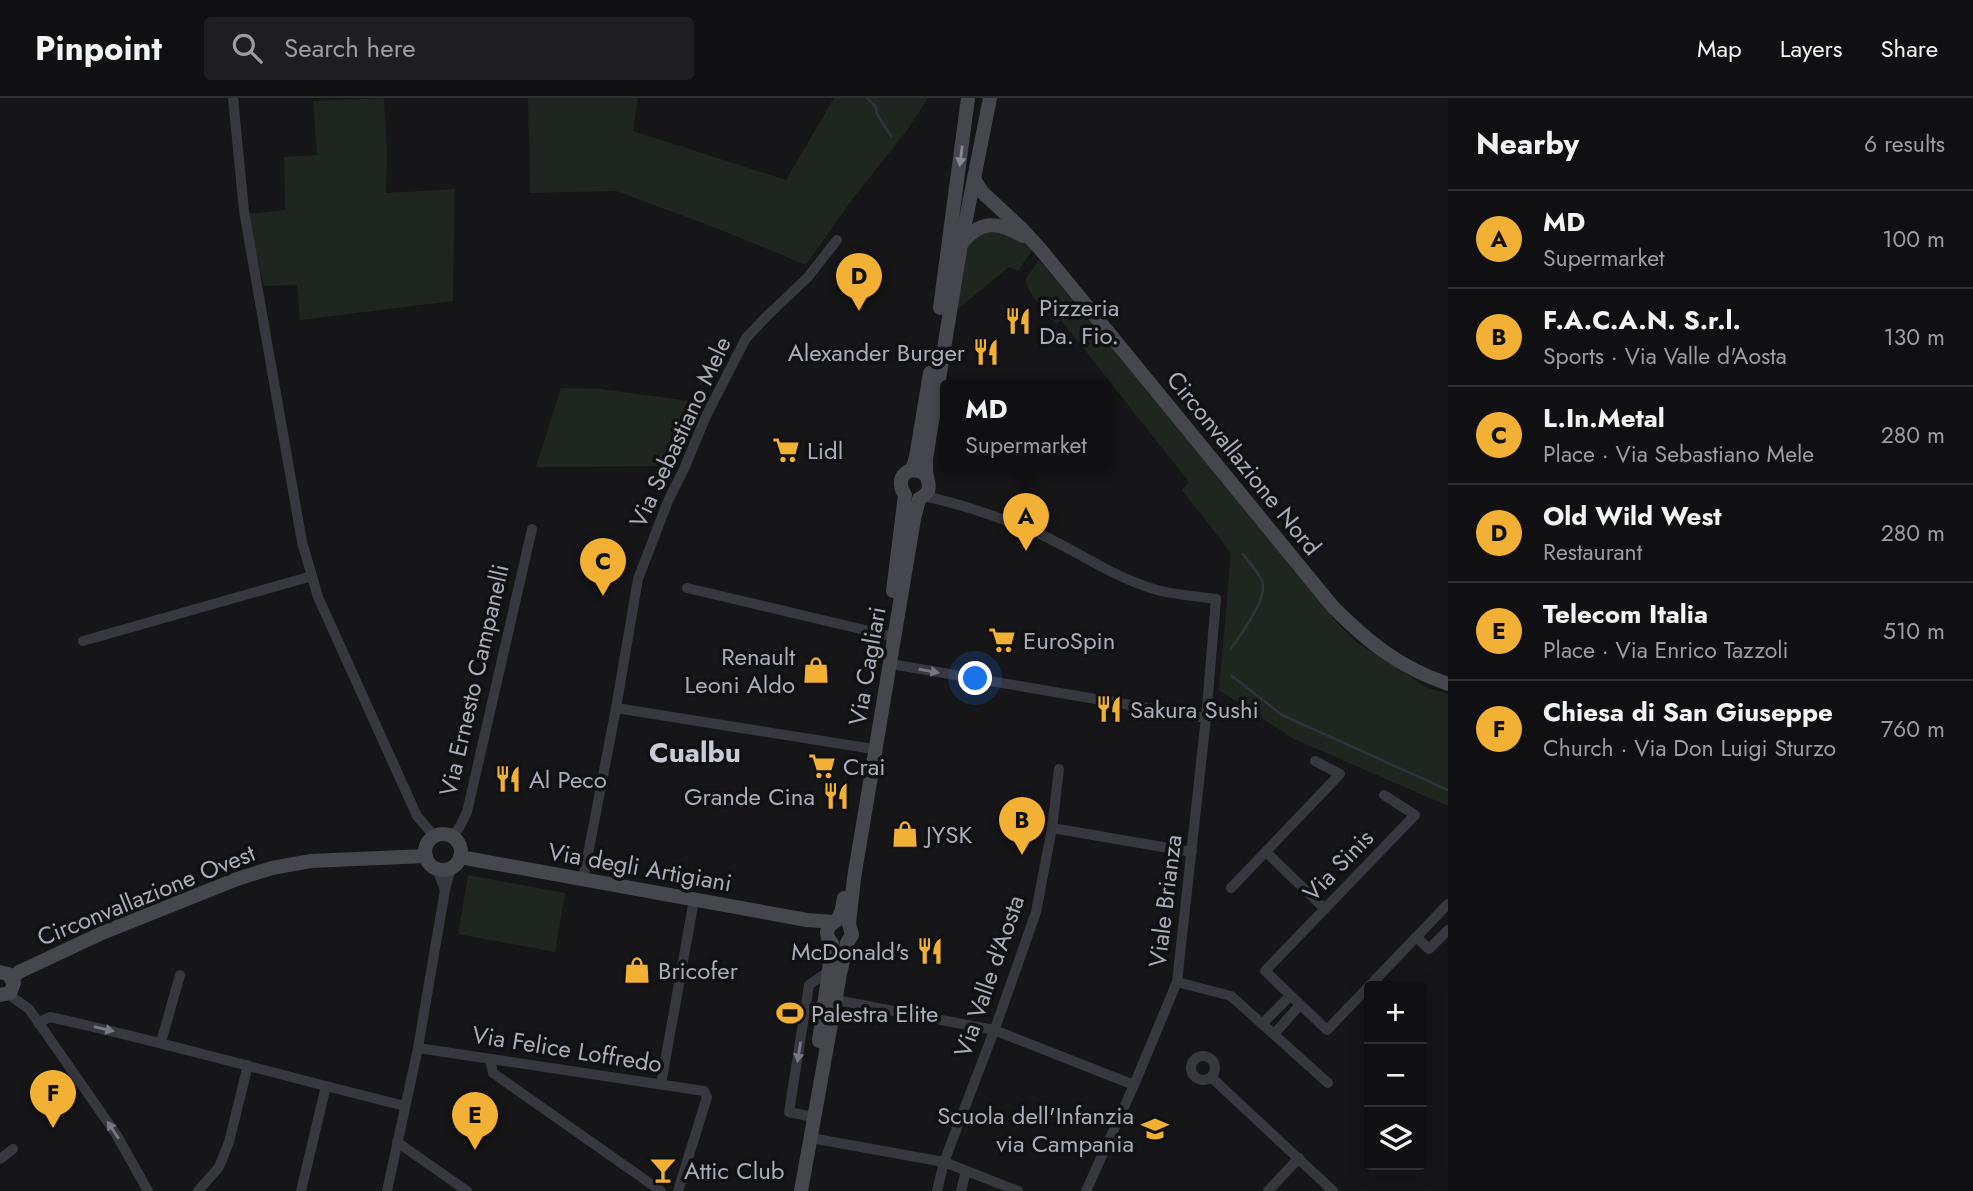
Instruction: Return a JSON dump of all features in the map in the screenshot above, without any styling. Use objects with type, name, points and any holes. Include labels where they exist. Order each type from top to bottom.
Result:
[{"type":"main road","points":[[956,252],[968,98]]},
{"type":"main road","points":[[956,252],[990,98]]},
{"type":"main road","name":"Circonvallazione Nord","points":[[974,179],[982,192],[1022,229],[1333,607],[1367,640],[1415,671],[1448,684]]},
{"type":"main road","name":"Circonvallazione Nord","points":[[956,252],[973,230],[987,225],[1009,228],[1031,240]]},
{"type":"main road","name":"Via Cagliari","points":[[801,1191],[847,943],[852,935],[840,922],[841,913],[895,580],[916,497],[929,489],[923,475],[918,444],[956,252]]},
{"type":"main road","name":"Via Cagliari","points":[[916,497],[900,487],[901,478],[908,471],[923,475]]},
{"type":"main road","name":"Via Cagliari","points":[[793,1191],[808,1116],[829,971],[830,940],[827,929],[840,922],[854,878],[891,664],[916,497]]},
{"type":"main road","points":[[435,837],[452,837],[459,846],[449,865],[430,864],[426,856],[427,845],[435,837]]},
{"type":"main road","name":"Circonvallazione Ovest","points":[[6,975],[19,972],[102,933],[237,879],[272,868],[311,861],[426,856]]},
{"type":"main road","name":"Via degli Artigiani","points":[[449,865],[583,880],[811,921],[840,922]]},
{"type":"main road","points":[[811,921],[830,940],[841,945],[847,943]]},
{"type":"main road","points":[[4,995],[14,986],[6,975]]},
{"type":"street","points":[[233,98],[244,211],[302,542],[318,597],[417,816],[435,837]]},
{"type":"street","name":"Via Sebastiano Mele","points":[[583,880],[638,579],[668,501],[706,416],[746,338],[808,277],[837,240]]},
{"type":"street","points":[[923,475],[946,501]]},
{"type":"street","points":[[916,497],[946,501]]},
{"type":"street","name":"Viale Brianza","points":[[946,501],[1053,540],[1135,583],[1161,591],[1216,599],[1206,718],[1177,982],[1086,1191]]},
{"type":"street","name":"Via Ernesto Campanelli","points":[[452,837],[467,812],[532,529]]},
{"type":"street","points":[[83,641],[312,576]]},
{"type":"street","name":"Via Cagliari","points":[[687,588],[886,635]]},
{"type":"street","points":[[891,664],[1206,718]]},
{"type":"street","points":[[615,708],[867,748]]},
{"type":"street","points":[[1231,888],[1340,774],[1315,761]]},
{"type":"street","name":"Via Valle d'Aosta","points":[[937,1191],[944,1162],[995,1030],[1036,912],[1052,828],[1059,769]]},
{"type":"street","name":"Via Sinis","points":[[1290,996],[1265,971],[1415,815],[1384,795]]},
{"type":"street","points":[[1052,828],[1192,852]]},
{"type":"street","points":[[1266,852],[1325,909]]},
{"type":"street","points":[[387,1191],[418,1048],[449,865]]},
{"type":"street","points":[[661,1084],[694,900]]},
{"type":"street","points":[[1263,1023],[1290,996],[1327,1030],[1448,904]]},
{"type":"street","points":[[1416,937],[1429,949],[1448,930],[1436,917]]},
{"type":"street","points":[[161,1042],[180,975]]},
{"type":"street","points":[[1177,982],[1231,996],[1328,1083]]},
{"type":"street","points":[[4,995],[29,1009],[116,1133],[146,1191]]},
{"type":"street","points":[[836,1000],[995,1030],[1134,1085]]},
{"type":"street","points":[[1274,1034],[1300,1005]]},
{"type":"street","points":[[38,1023],[50,1017],[161,1042],[405,1106]]},
{"type":"street","name":"Via Felice Loffredo","points":[[418,1048],[702,1090],[707,1097],[678,1191]]},
{"type":"street","points":[[490,1059],[493,1073],[660,1191]]},
{"type":"street","points":[[198,1191],[219,1167],[229,1142],[248,1065]]},
{"type":"street","points":[[1211,1077],[1333,1191]]},
{"type":"street","points":[[301,1191],[326,1086]]},
{"type":"street","points":[[811,1138],[944,1162],[1018,1191]]},
{"type":"street","points":[[397,1142],[467,1191]]},
{"type":"street","points":[[0,1159],[13,1149]]},
{"type":"street","points":[[1268,1191],[1299,1158]]},
{"type":"street","points":[[961,1191],[966,1171]]},
{"type":"shaded area","points":[[384,98],[386,193],[455,189],[453,301],[300,320],[297,285],[264,286],[246,214],[285,210],[284,157],[317,155],[313,101]]},
{"type":"shaded area","points":[[528,98],[638,98],[633,131],[786,180],[834,98],[928,98],[908,129],[851,201],[806,265],[616,191],[530,193]]},
{"type":"shaded area","points":[[986,229],[1021,238],[1032,250],[1018,271],[1009,267],[954,312],[966,247]]},
{"type":"shaded area","points":[[1039,260],[1212,467],[1338,624],[1355,641],[1428,688],[1448,694],[1448,806],[1294,739],[1219,690],[1231,553],[1182,490],[1189,482],[1112,385],[1112,380],[1108,380],[1061,320],[1056,324],[1033,296],[1026,278]]},
{"type":"shaded area","points":[[561,388],[600,389],[697,402],[678,466],[536,467]]},
{"type":"shaded area","points":[[468,875],[565,893],[555,952],[458,934]]},
{"type":"waterway","points":[[867,98],[876,107],[877,114],[891,136]]},
{"type":"waterway","points":[[1231,649],[1258,606],[1263,588],[1262,581],[1243,554]]},
{"type":"waterway","points":[[1232,676],[1282,715],[1448,790]]},
{"type":"place","name":"Old Wild West","points":[[859,311]]},
{"type":"place","name":"Pizzeria Da. Fio.","points":[[1018,321]]},
{"type":"place","name":"Alexander Burger","points":[[986,352]]},
{"type":"place","name":"Lidl","points":[[786,450]]},
{"type":"place","name":"MD","points":[[1026,551]]},
{"type":"place","name":"L.In.Metal","points":[[603,596]]},
{"type":"place","name":"EuroSpin","points":[[1002,640]]},
{"type":"place","name":"Renault Leoni Aldo","points":[[816,670]]},
{"type":"place","name":"Sakura Sushi","points":[[1109,709]]},
{"type":"place","name":"Crai","points":[[822,766]]},
{"type":"place","name":"Al Peco","points":[[508,779]]},
{"type":"place","name":"Grande Cina","points":[[836,796]]},
{"type":"place","name":"JYSK","points":[[905,834]]},
{"type":"place","name":"F.A.C.A.N. S.r.l.","points":[[1022,855]]},
{"type":"place","name":"McDonald's","points":[[930,951]]},
{"type":"place","name":"Bricofer","points":[[637,970]]},
{"type":"place","name":"Palestra Elite","points":[[790,1013]]},
{"type":"place","name":"Chiesa di San Giuseppe","points":[[53,1128]]},
{"type":"place","name":"Scuola dell'Infanzia via Campania","points":[[1155,1129]]},
{"type":"place","name":"Telecom Italia","points":[[475,1150]]},
{"type":"place","name":"Attic Club","points":[[663,1170]]},
{"type":"district","name":"Cualbu","points":[[695,752]]}]
